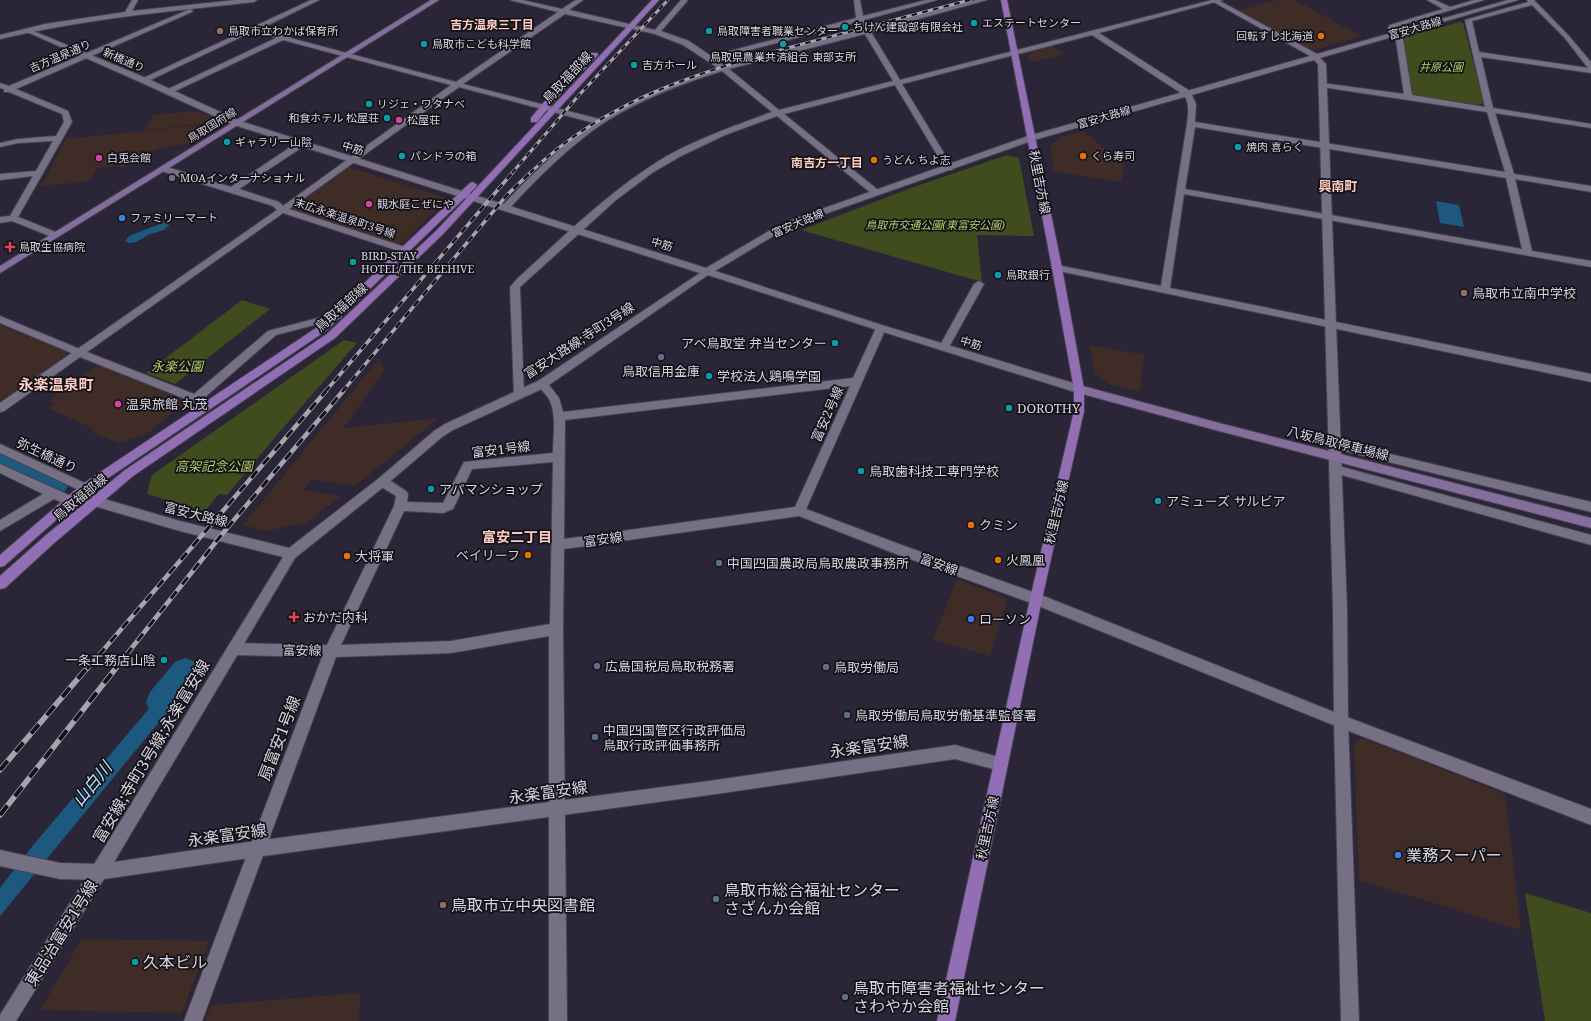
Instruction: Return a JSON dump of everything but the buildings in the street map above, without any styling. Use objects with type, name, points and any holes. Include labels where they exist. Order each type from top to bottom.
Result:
[{"type":"main road","name":"鳥取国府線","points":[[0,270],[436,0]]},
{"type":"main road","name":"鳥取福部線","points":[[629,25],[647,0]]},
{"type":"main road","name":"鳥取福部線","points":[[0,584],[94,501],[129,473],[331,336],[440,232],[468,197],[550,108],[629,25],[656,0]]},
{"type":"main road","name":"秋里吉方線","points":[[946,1021],[1036,599],[1079,411],[1079,389],[1057,268],[1004,0]]},
{"type":"main road","name":"鳥取福部線","points":[[0,562],[85,488],[323,328],[405,250],[468,197]]},
{"type":"main road","name":"八坂鳥取停車場線","points":[[1079,389],[1591,523]]},
{"type":"street","points":[[127,14],[135,0]]},
{"type":"street","name":"吉方温泉通り","points":[[0,93],[216,0]]},
{"type":"street","points":[[0,37],[45,26],[127,14],[254,0]]},
{"type":"street","points":[[143,80],[316,0]]},
{"type":"street","points":[[516,0],[563,12],[657,32],[686,43],[710,58],[875,192]]},
{"type":"street","points":[[543,7],[553,0]]},
{"type":"street","points":[[0,408],[282,210],[458,84],[580,0]]},
{"type":"street","points":[[657,32],[685,0]]},
{"type":"street","points":[[857,0],[860,20],[949,168]]},
{"type":"street","points":[[710,58],[934,0]]},
{"type":"street","points":[[505,208],[541,170],[601,122],[665,90],[723,69],[984,0]]},
{"type":"street","points":[[519,395],[515,287],[613,198],[631,184],[678,154],[744,124],[778,113],[1094,33],[1216,0],[1315,56],[1322,64],[1325,145],[1340,609],[1341,721],[1350,1021]]},
{"type":"street","points":[[1430,0],[1449,9]]},
{"type":"street","points":[[1408,97],[1398,33],[1391,28],[1392,26],[1482,0]]},
{"type":"street","name":"富安大路線","points":[[707,272],[772,233],[802,219],[1031,138],[1514,0]]},
{"type":"street","points":[[1528,253],[1510,176],[1490,110],[1468,20],[1531,2],[1566,36],[1591,67]]},
{"type":"street","points":[[256,28],[282,38],[347,56],[601,122]]},
{"type":"street","name":"新橋通り","points":[[29,31],[168,91],[237,123]]},
{"type":"street","points":[[1094,33],[1187,93],[1193,103],[1181,191],[1165,289]]},
{"type":"street","points":[[168,91],[282,38]]},
{"type":"street","points":[[1477,54],[1591,71]]},
{"type":"street","points":[[0,85],[65,113],[68,122],[13,218]]},
{"type":"street","points":[[1322,86],[1408,97],[1591,126]]},
{"type":"street","name":"中筋","points":[[237,123],[468,197],[578,230],[881,328],[1079,389]]},
{"type":"street","points":[[1191,124],[1591,189]]},
{"type":"street","points":[[0,145],[18,141],[60,138]]},
{"type":"street","points":[[232,190],[301,144]]},
{"type":"street","name":"末広永楽温泉町3号線","points":[[164,169],[276,204],[282,210],[405,250]]},
{"type":"street","points":[[0,177],[40,173]]},
{"type":"street","points":[[1181,191],[1591,264]]},
{"type":"street","points":[[0,220],[13,218],[55,235]]},
{"type":"street","points":[[1057,268],[1165,289],[1591,378]]},
{"type":"street","name":"富安大路線;寺町3号線","points":[[291,554],[382,482],[438,434],[449,427],[542,384],[707,272]]},
{"type":"street","points":[[944,347],[979,284]]},
{"type":"street","points":[[196,399],[272,333],[337,316]]},
{"type":"street","points":[[0,319],[210,405]]},
{"type":"street","name":"富安2号線","points":[[799,511],[881,328]]},
{"type":"street","points":[[559,417],[857,381]]},
{"type":"street","points":[[542,384],[554,398],[559,417],[556,629],[558,1021]]},
{"type":"street","name":"弥生橋通り","points":[[0,448],[85,488],[94,501]]},
{"type":"street","name":"富安1号線","points":[[400,506],[444,508],[449,506],[468,465],[559,457]]},
{"type":"street","points":[[1335,457],[1591,507]]},
{"type":"street","points":[[1335,457],[1591,540]]},
{"type":"street","points":[[0,468],[52,494],[70,501],[94,501]]},
{"type":"street","points":[[382,482],[402,494],[400,506]]},
{"type":"street","points":[[0,526],[52,494]]},
{"type":"street","name":"富安大路線","points":[[94,501],[180,526],[291,554]]},
{"type":"street","name":"扇富安1号線","points":[[193,1021],[331,651],[400,506]]},
{"type":"street","name":"富安線","points":[[558,545],[799,511],[895,548],[1036,599],[1341,721],[1591,817]]},
{"type":"street","name":"富安線;寺町3号線;永楽富安線","points":[[99,872],[291,554]]},
{"type":"street","name":"富安線","points":[[234,648],[331,651],[451,647],[556,629]]},
{"type":"street","name":"永楽富安線","points":[[99,872],[956,752],[1001,764]]},
{"type":"street","name":"東品治富安1号線","points":[[4,860],[60,871],[99,872]]},
{"type":"street","name":"東品治富安1号線","points":[[6,1021],[99,872]]},
{"type":"shaded area","points":[[1277,0],[1294,0],[1332,20],[1329,21],[1332,21],[1362,36],[1315,50],[1306,49],[1238,11]]},
{"type":"shaded area","points":[[1052,46],[1064,54],[1029,63],[1028,56],[1033,51]]},
{"type":"shaded area","points":[[197,111],[211,118],[200,124],[146,130],[153,115]]},
{"type":"shaded area","name":"白兎会館","points":[[200,125],[210,131],[190,143],[156,149],[123,168],[115,166],[97,168],[90,181],[41,186],[66,139]]},
{"type":"shaded area","name":"くら寿司","points":[[1083,131],[1125,165],[1121,182],[1054,171],[1050,147],[1060,137]]},
{"type":"shaded area","name":"観水庭こぜにや","points":[[348,167],[447,199],[402,243],[394,244],[290,210],[290,208]]},
{"type":"shaded area","points":[[0,325],[67,352],[65,356],[0,402]]},
{"type":"shaded area","points":[[1089,345],[1144,355],[1140,391],[1111,385],[1095,373]]},
{"type":"shaded area","points":[[379,359],[384,369],[344,428],[439,418],[355,486],[311,479],[303,490],[341,496],[307,522],[266,531],[243,525]]},
{"type":"shaded area","name":"温泉旅館 丸茂","points":[[98,365],[184,400],[183,404],[147,434],[119,443],[91,432],[94,429],[48,408],[54,403],[49,400]]},
{"type":"shaded area","name":"ローソン","points":[[957,579],[1007,599],[990,656],[933,640]]},
{"type":"shaded area","points":[[1362,738],[1505,794],[1521,930],[1359,880],[1354,742]]},
{"type":"shaded area","name":"久本ビル","points":[[82,939],[209,941],[182,1013],[40,1010]]},
{"type":"shaded area","points":[[361,993],[358,1021],[205,1021],[211,1005]]},
{"type":"green space","name":"井原公園","points":[[1460,22],[1463,23],[1484,103],[1476,105],[1417,96],[1411,93],[1404,39],[1407,36]]},
{"type":"green space","name":"鳥取市交通公園(東富安公園)","points":[[1007,155],[1019,158],[1034,236],[977,235],[982,282],[801,230],[914,187]]},
{"type":"green space","name":"永楽公園","points":[[242,300],[270,309],[175,384],[146,373]]},
{"type":"green space","name":"高架記念公園","points":[[344,340],[357,343],[227,495],[219,494],[205,511],[147,494],[152,475]]},
{"type":"green space","points":[[1525,893],[1591,913],[1591,1021],[1545,1021]]},
{"type":"water","points":[[396,197],[397,200],[406,199],[409,201],[399,207],[383,205],[385,202]]},
{"type":"water","points":[[1436,201],[1459,205],[1464,227],[1440,223]]},
{"type":"water","points":[[168,222],[169,225],[164,230],[148,235],[136,242],[129,243],[125,241],[129,236]]},
{"type":"water","points":[[181,674],[191,679],[168,711],[0,916],[0,888],[34,844],[165,690]]},
{"type":"waterway","name":"山白川","points":[[0,458],[56,484]]},
{"type":"waterway","name":"山白川","points":[[161,702],[185,671]]},
{"type":"railway","points":[[512,173],[580,94],[668,0]]},
{"type":"railway","points":[[530,173],[561,146],[594,124],[628,104],[665,88],[740,61],[970,0]]},
{"type":"railway","points":[[325,392],[513,172]]},
{"type":"railway","points":[[342,392],[507,195],[531,172]]},
{"type":"railway","points":[[87,669],[326,391]]},
{"type":"railway","points":[[115,669],[223,533],[343,391]]},
{"type":"railway","points":[[0,770],[87,668]]},
{"type":"railway","points":[[0,815],[116,668]]},
{"type":"place","name":"エステートセンター","points":[[974,23]]},
{"type":"place","name":"ちけん建設部有限会社","points":[[845,27]]},
{"type":"place","name":"鳥取市立わかば保育所","points":[[220,31]]},
{"type":"place","name":"鳥取障害者職業センター","points":[[709,31]]},
{"type":"place","name":"回転すし北海道","points":[[1321,36]]},
{"type":"place","name":"鳥取市こども科学館","points":[[424,44]]},
{"type":"place","name":"鳥取県農業共済組合 東部支所","points":[[783,44]]},
{"type":"place","name":"吉方ホール","points":[[634,65]]},
{"type":"place","name":"リジェ・ワタナベ","points":[[369,104]]},
{"type":"place","name":"和食ホテル 松屋荘","points":[[387,118]]},
{"type":"place","name":"松屋荘","points":[[399,120]]},
{"type":"place","name":"ギャラリー山陰","points":[[227,142]]},
{"type":"place","name":"焼肉 喜らく","points":[[1238,147]]},
{"type":"place","name":"パンドラの箱","points":[[402,156]]},
{"type":"place","name":"くら寿司","points":[[1083,156]]},
{"type":"place","name":"白兎会館","points":[[99,158]]},
{"type":"place","name":"うどん ちよ志","points":[[874,160]]},
{"type":"place","name":"MOAインターナショナル","points":[[172,178]]},
{"type":"place","name":"観水庭こぜにや","points":[[369,204]]},
{"type":"place","name":"ファミリーマート","points":[[122,218]]},
{"type":"place","name":"鳥取生協病院","points":[[10,247]]},
{"type":"place","name":"BIRD-STAY HOTEL/THE BEEHIVE","points":[[353,262]]},
{"type":"place","name":"鳥取銀行","points":[[998,275]]},
{"type":"place","name":"鳥取市立南中学校","points":[[1464,293]]},
{"type":"place","name":"アベ鳥取堂 弁当センター","points":[[835,343]]},
{"type":"place","name":"鳥取信用金庫","points":[[661,357]]},
{"type":"place","name":"学校法人鶏鳴学園","points":[[709,376]]},
{"type":"place","name":"温泉旅館 丸茂","points":[[118,404]]},
{"type":"place","name":"DOROTHY","points":[[1009,408]]},
{"type":"place","name":"鳥取歯科技工専門学校","points":[[861,471]]},
{"type":"place","name":"アパマンショップ","points":[[431,489]]},
{"type":"place","name":"アミューズ サルビア","points":[[1158,501]]},
{"type":"place","name":"クミン","points":[[971,525]]},
{"type":"place","name":"ベイリーフ","points":[[528,555]]},
{"type":"place","name":"大将軍","points":[[347,556]]},
{"type":"place","name":"火鳳凰","points":[[998,560]]},
{"type":"place","name":"中国四国農政局鳥取農政事務所","points":[[719,563]]},
{"type":"place","name":"おかだ内科","points":[[294,617]]},
{"type":"place","name":"ローソン","points":[[971,619]]},
{"type":"place","name":"一条工務店山陰","points":[[164,660]]},
{"type":"place","name":"広島国税局鳥取税務署","points":[[597,666]]},
{"type":"place","name":"鳥取労働局","points":[[826,667]]},
{"type":"place","name":"鳥取労働局鳥取労働基準監督署","points":[[847,715]]},
{"type":"place","name":"中国四国管区行政評価局 鳥取行政評価事務所","points":[[595,737]]},
{"type":"place","name":"業務スーパー","points":[[1398,855]]},
{"type":"place","name":"鳥取市総合福祉センター さざんか会館","points":[[716,899]]},
{"type":"place","name":"鳥取市立中央図書館","points":[[443,905]]},
{"type":"place","name":"久本ビル","points":[[135,962]]},
{"type":"place","name":"鳥取市障害者福祉センター さわやか会館","points":[[845,997]]},
{"type":"district","name":"吉方温泉三丁目","points":[[492,25]]},
{"type":"district","name":"南吉方一丁目","points":[[827,163]]},
{"type":"district","name":"興南町","points":[[1338,186]]},
{"type":"district","name":"永楽温泉町","points":[[56,385]]},
{"type":"district","name":"富安二丁目","points":[[517,537]]}]
